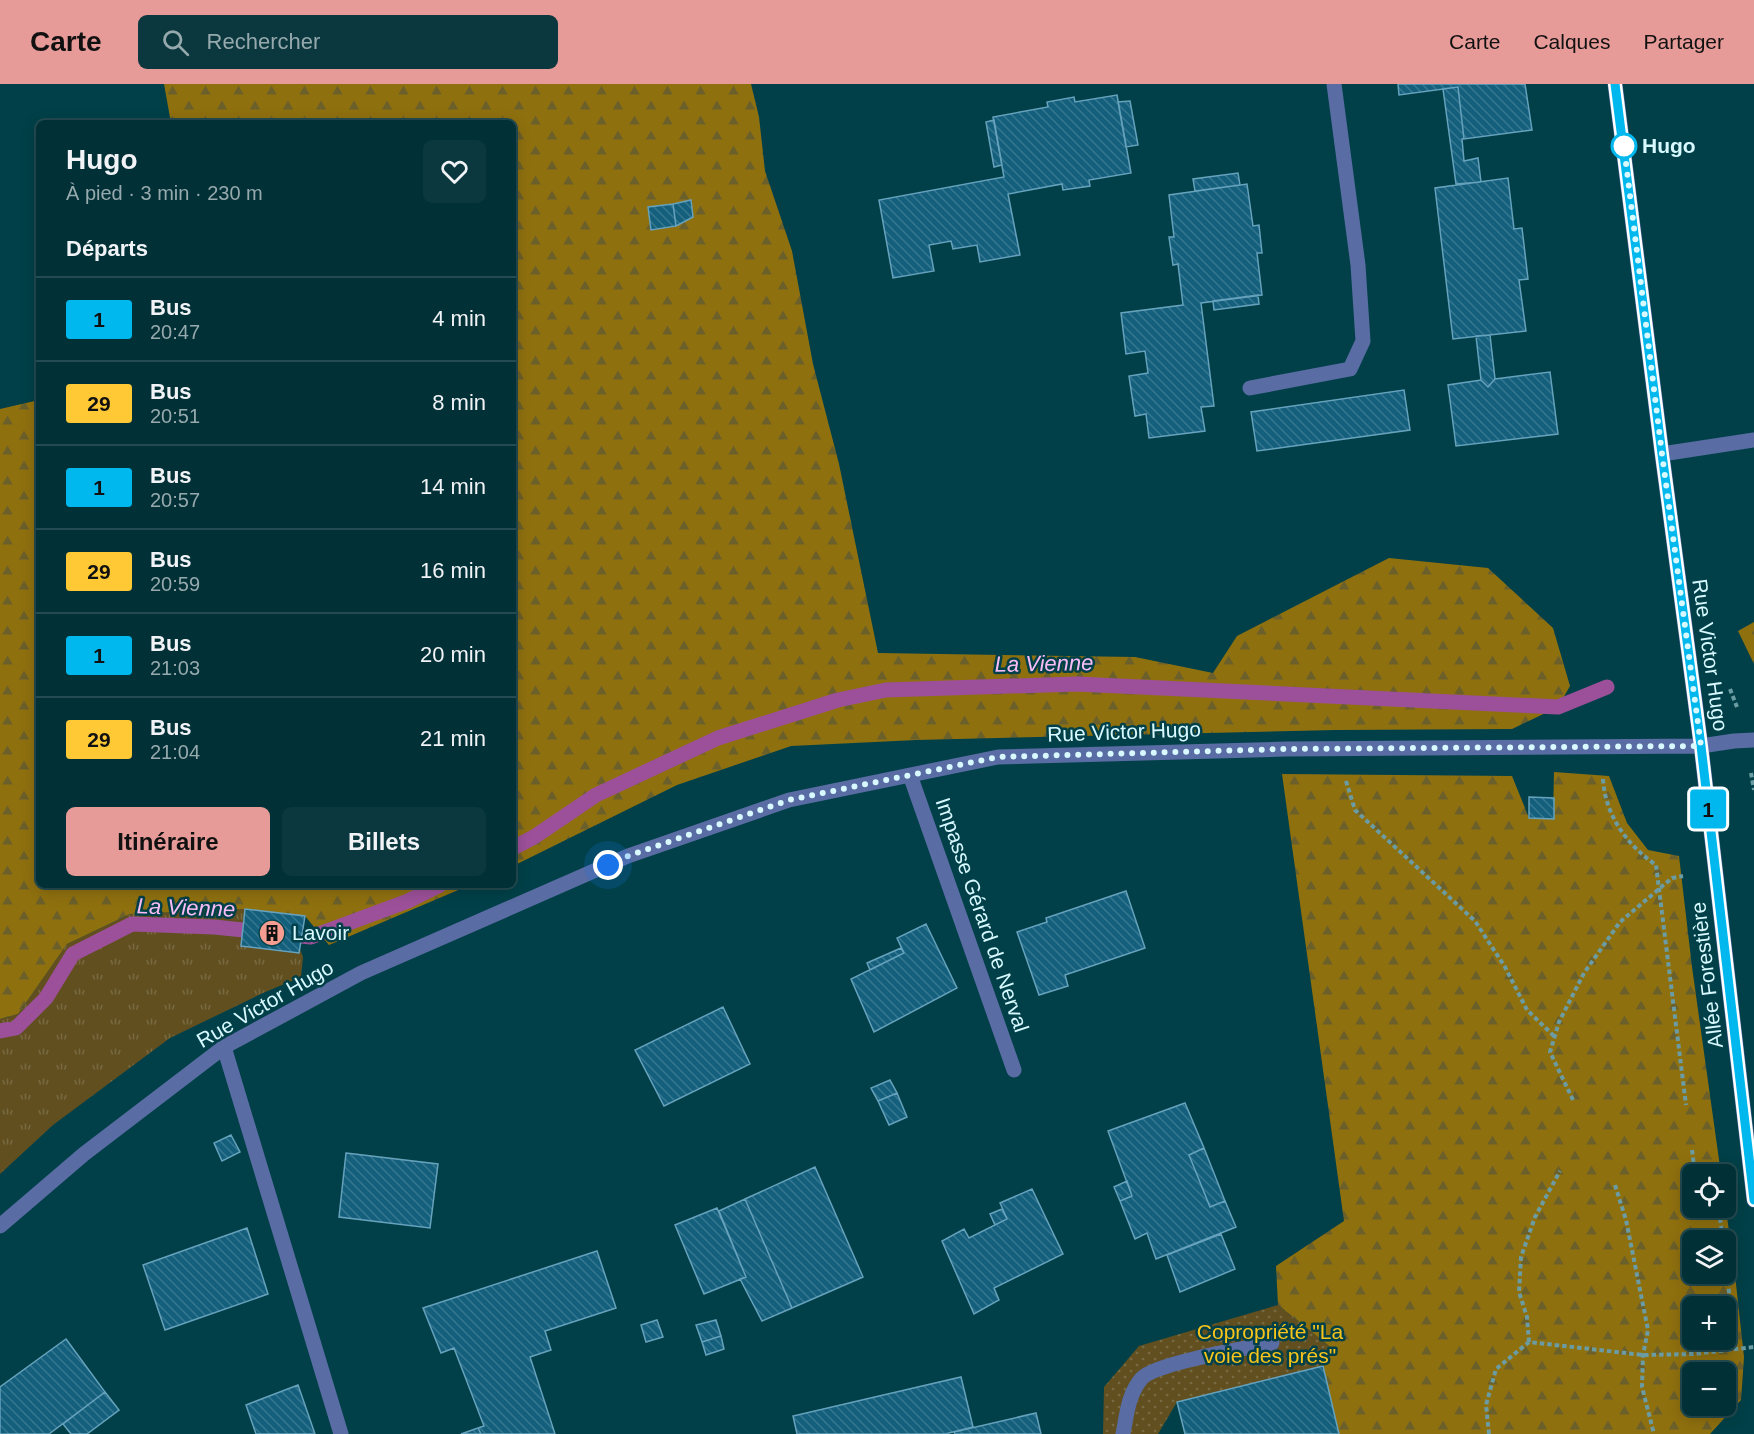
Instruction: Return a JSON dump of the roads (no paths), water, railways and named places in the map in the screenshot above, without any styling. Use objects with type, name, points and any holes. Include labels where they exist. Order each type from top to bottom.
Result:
[{"type":"street","points":[[1250,388],[1350,369],[1363,341],[1358,265],[1334,84]]},
{"type":"street","name":"Rue Victor Hugo","points":[[0,1226],[84,1154],[224,1047],[361,973],[628,856],[789,800],[998,757],[1286,749],[1701,746],[1616,84]]},
{"type":"street","points":[[1662,454],[1754,440]]},
{"type":"street","points":[[1701,746],[1754,740]]},
{"type":"street","name":"Allée Forestière","points":[[1701,746],[1754,1200]]},
{"type":"street","name":"Impasse Gérard de Nerval","points":[[910,775],[1014,1070]]},
{"type":"street","points":[[224,1047],[341,1434]]},
{"type":"street","points":[[1123,1434],[1131,1395],[1144,1376],[1176,1363],[1272,1343]]},
{"type":"waterway","name":"La Vienne","points":[[516,846],[534,837],[596,795],[718,738],[838,700],[886,690],[1077,684],[1558,707],[1607,687]]},
{"type":"waterway","name":"La Vienne","points":[[0,1031],[16,1028],[46,998],[73,954],[132,924],[214,927],[311,937],[408,901],[434,888]]},
{"type":"place","name":"Hugo","points":[[1624,146]]},
{"type":"place","name":"Lavoir","points":[[272,933]]},
{"type":"park label","name":"Copropriété \"La voie des prés\"","points":[[1270,1344]]}]
